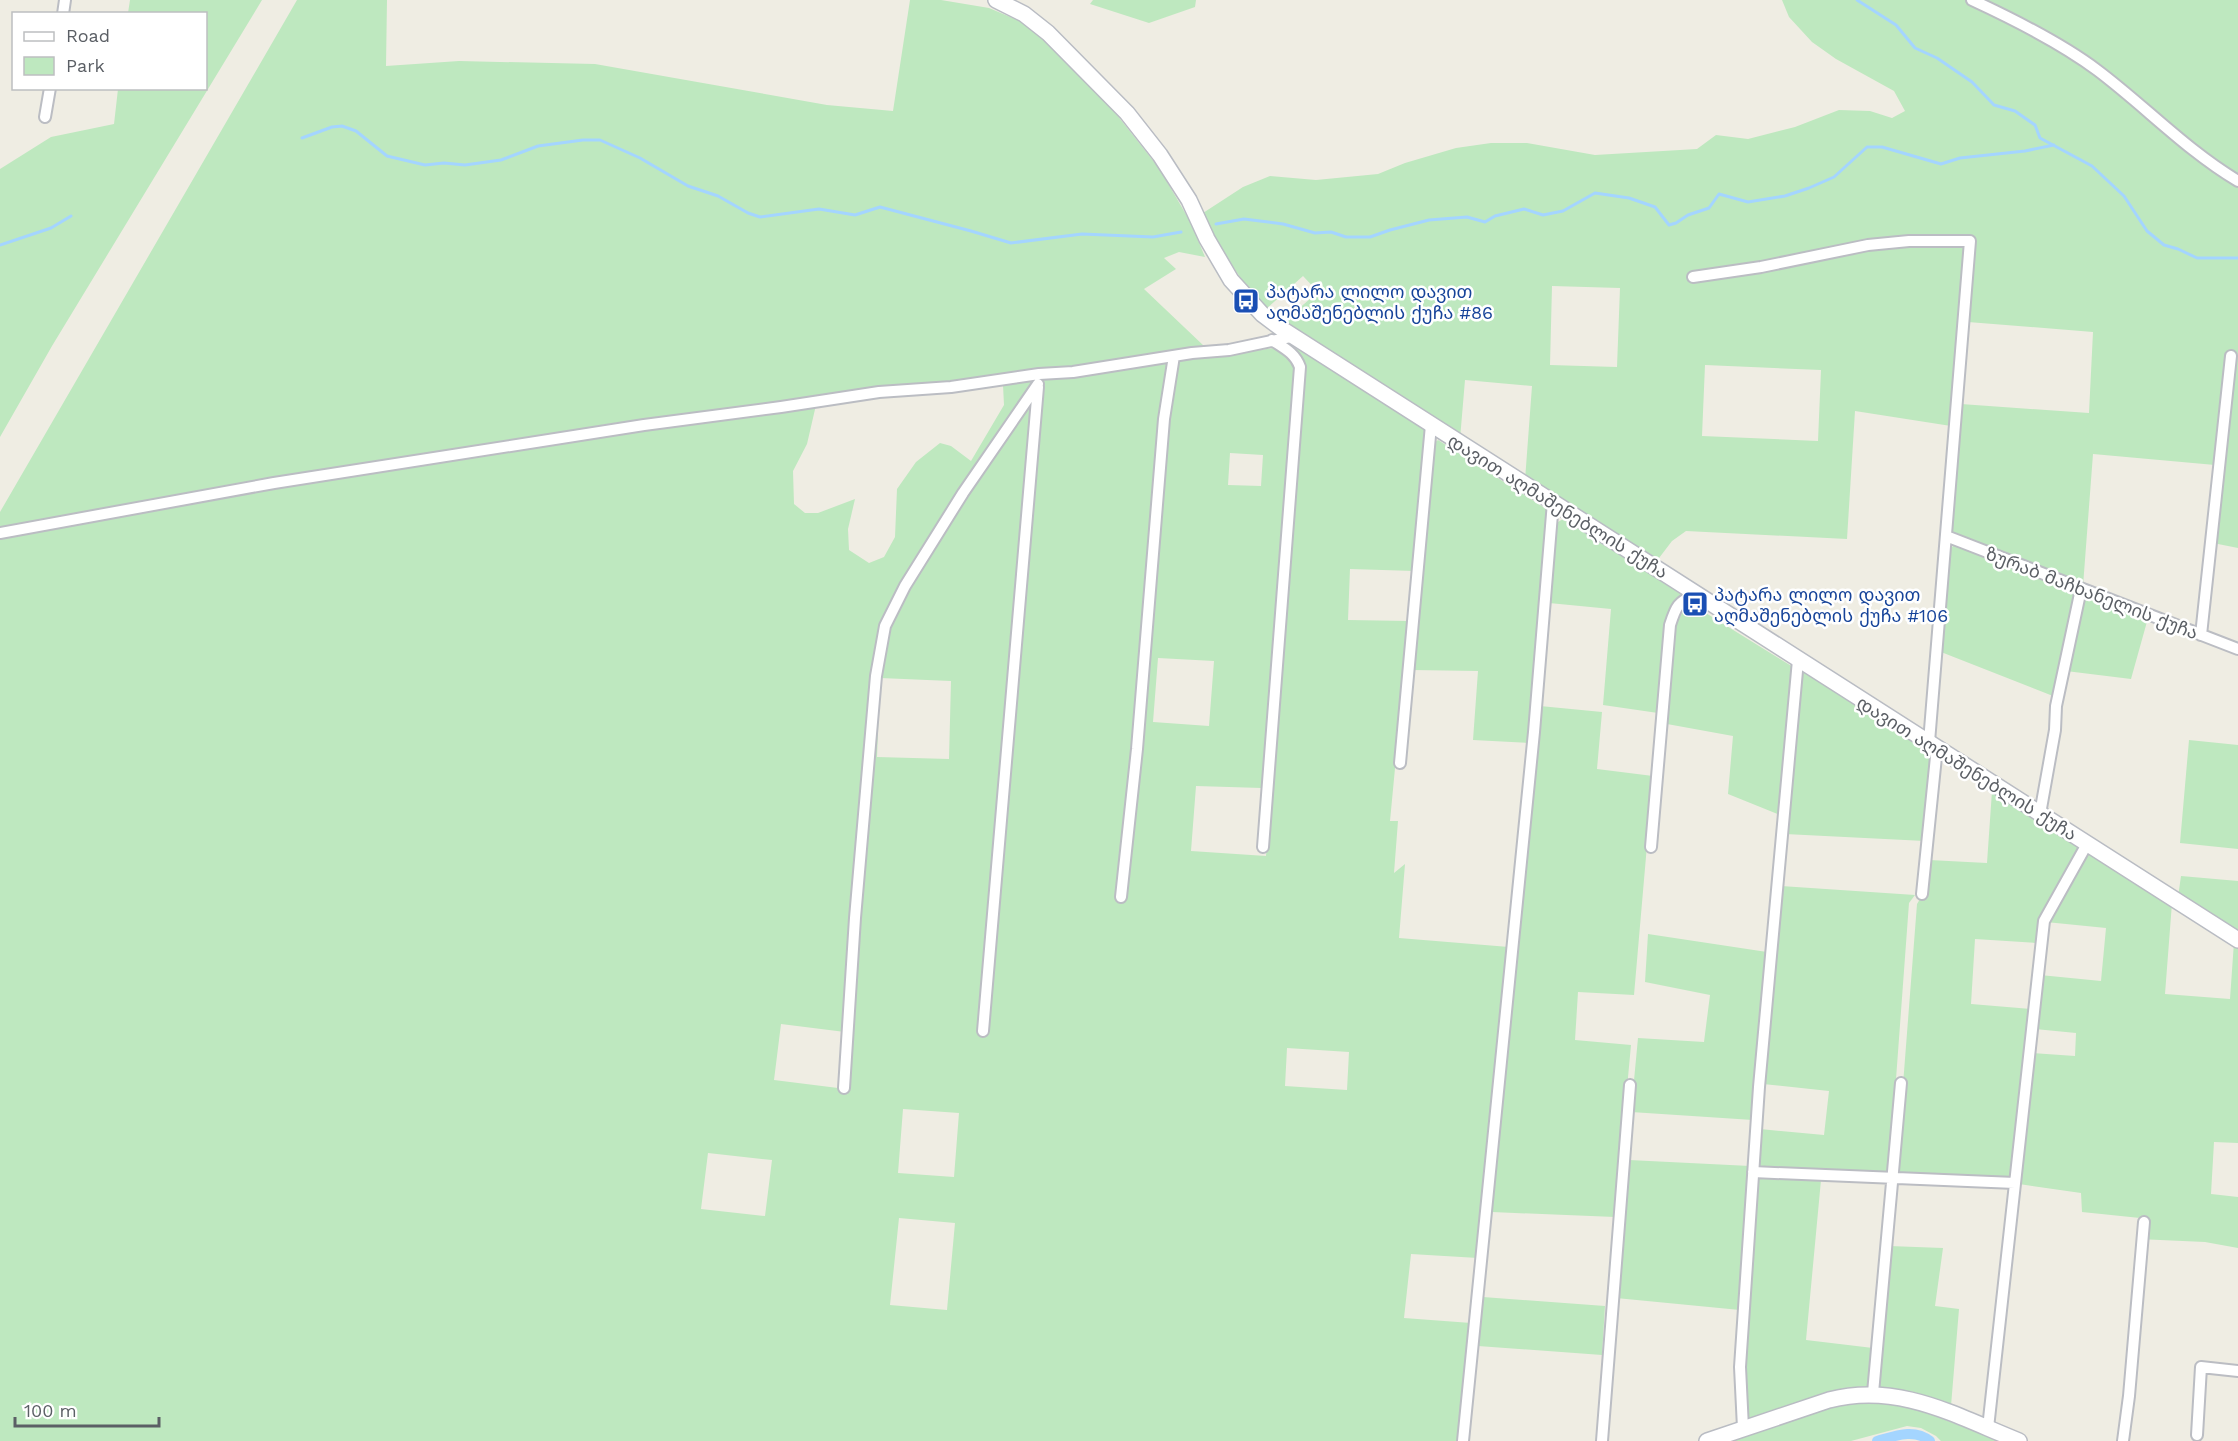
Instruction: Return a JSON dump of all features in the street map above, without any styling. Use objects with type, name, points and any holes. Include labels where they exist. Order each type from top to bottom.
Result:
[{"type":"street","name":"დავით აღმაშენებლის ქუჩა","points":[[996,0],[1024,14],[1048,33],[1127,113],[1160,155],[1189,200],[1207,239],[1231,280],[1262,314],[1282,330],[1295,336],[2238,940]]},
{"type":"street","points":[[1972,0],[2034,31],[2095,69],[2184,143],[2238,181]]},
{"type":"street","points":[[45,117],[50,90]]},
{"type":"street","points":[[1692,277],[1761,267],[1868,245],[1910,241],[1970,241],[1946,536],[1922,894]]},
{"type":"street","points":[[0,533],[274,483],[644,425],[879,392],[1039,379],[1174,356],[1228,350],[1295,336]]},
{"type":"street","points":[[1263,847],[1300,367],[1297,358],[1292,353],[1272,340]]},
{"type":"street","points":[[1121,897],[1138,737],[1164,419],[1174,356]]},
{"type":"street","points":[[2200,635],[2231,356]]},
{"type":"street","points":[[983,1031],[1039,379]]},
{"type":"street","points":[[844,1088],[855,918],[876,676],[885,626],[904,586],[1039,379]]},
{"type":"street","points":[[1400,763],[1431,425]]},
{"type":"street","points":[[1463,1441],[1533,743],[1553,502]]},
{"type":"street","name":"ზურაბ მაჩხანელის ქუჩა","points":[[1946,536],[2238,649]]},
{"type":"street","points":[[2040,814],[2055,730],[2056,706],[2081,590]]},
{"type":"street","points":[[1651,847],[1670,625],[1681,600],[1696,594]]},
{"type":"street","points":[[1743,1428],[1740,1367],[1759,1087],[1798,660]]},
{"type":"street","points":[[1988,1428],[2043,921],[2087,844]]},
{"type":"street","points":[[1873,1394],[1901,1083]]},
{"type":"street","points":[[1602,1441],[1630,1085]]},
{"type":"street","points":[[1753,1172],[2015,1183]]},
{"type":"street","points":[[2123,1441],[2144,1222]]},
{"type":"street","points":[[2197,1436],[2201,1367],[2238,1371]]},
{"type":"street","points":[[1707,1441],[1838,1397],[1873,1394],[1898,1396],[1917,1401],[2019,1441]]},
{"type":"green space","points":[[130,0],[262,0],[52,346],[0,437],[0,169],[51,137],[114,124],[118,90],[207,90],[207,12],[128,12]]},
{"type":"green space","points":[[297,0],[387,0],[386,66],[459,61],[595,64],[827,105],[893,111],[910,0],[941,0],[989,8],[1027,24],[1057,50],[1102,96],[1159,168],[1191,223],[1205,257],[1179,252],[1164,258],[1176,269],[1144,289],[1204,346],[1144,361],[1004,375],[614,423],[338,469],[270,478],[155,502],[0,528],[0,512]]},
{"type":"green space","points":[[1093,0],[1196,0],[1195,7],[1149,23],[1090,4]]},
{"type":"green space","points":[[1782,0],[2238,0],[2238,548],[2213,543],[2234,351],[2229,350],[2215,465],[2093,454],[2083,586],[1942,528],[1951,426],[1855,411],[1847,539],[1686,531],[1672,541],[1656,562],[1525,480],[1532,386],[1465,380],[1460,439],[1282,323],[1318,292],[1303,276],[1265,310],[1231,263],[1203,213],[1243,187],[1270,176],[1316,180],[1378,174],[1405,163],[1456,148],[1491,143],[1527,143],[1595,155],[1697,149],[1716,135],[1748,139],[1795,127],[1839,110],[1870,111],[1892,118],[1905,111],[1894,91],[1836,59],[1812,42],[1789,17]],"holes":[[[1552,286],[1620,288],[1617,367],[1550,365]],[[1968,322],[2093,332],[2089,413],[1961,404]],[[1705,365],[1821,370],[1818,441],[1702,436]]]},
{"type":"green space","points":[[1273,348],[1279,348],[1297,366],[1262,788],[1196,786],[1191,851],[1266,856],[1305,367],[1296,348],[1427,431],[1415,571],[1350,569],[1348,620],[1409,621],[1390,821],[1398,821],[1394,873],[1405,864],[1399,938],[1509,947],[1478,1258],[1411,1254],[1404,1318],[1471,1323],[1458,1441],[0,1441],[0,536],[407,465],[611,433],[816,405],[807,444],[793,471],[794,504],[805,513],[818,513],[855,499],[848,529],[849,550],[869,563],[884,557],[895,537],[897,489],[916,462],[940,443],[951,446],[971,461],[1004,405],[1003,385]],"holes":[[[1230,453],[1263,455],[1261,486],[1228,485]],[[1158,658],[1214,661],[1209,726],[1153,722]],[[880,678],[951,681],[949,759],[877,757]],[[781,1024],[845,1032],[838,1088],[774,1080]],[[1287,1048],[1349,1052],[1347,1090],[1285,1086]],[[903,1109],[959,1113],[954,1177],[898,1173]],[[708,1153],[772,1160],[765,1216],[701,1209]],[[899,1218],[955,1223],[947,1310],[890,1305]]]},
{"type":"green space","points":[[1438,440],[1548,510],[1530,743],[1473,740],[1478,671],[1412,670],[1433,444]]},
{"type":"green space","points":[[1563,519],[1681,594],[1670,609],[1664,625],[1658,713],[1603,705],[1611,609],[1549,603],[1555,529],[1558,522]]},
{"type":"green space","points":[[1955,545],[2074,590],[2076,595],[2053,696],[1941,652],[1950,548]]},
{"type":"green space","points":[[2084,595],[2148,618],[2131,679],[2066,671]]},
{"type":"green space","points":[[1688,602],[1793,667],[1780,815],[1728,794],[1733,736],[1667,724],[1674,628]]},
{"type":"green space","points":[[1800,667],[1934,754],[1925,841],[1785,834]]},
{"type":"green space","points":[[1540,706],[1602,712],[1597,769],[1653,776],[1634,995],[1578,992],[1575,1040],[1631,1045],[1615,1217],[1492,1212]]},
{"type":"green space","points":[[2189,740],[2238,745],[2238,849],[2180,843]]},
{"type":"green space","points":[[1992,791],[2081,847],[2037,943],[1975,939],[1971,1004],[2031,1009],[2011,1180],[1896,1175],[1917,904],[1925,891],[1929,860],[1987,863]]},
{"type":"green space","points":[[2087,850],[2172,903],[2165,994],[2230,999],[2234,942],[2238,945],[2238,1143],[2214,1142],[2211,1194],[2238,1197],[2238,1248],[2205,1242],[2138,1239],[2140,1218],[2082,1212],[2081,1193],[2019,1184],[2032,1053],[2075,1056],[2076,1033],[2035,1029],[2040,975],[2101,981],[2106,928],[2046,922]]},
{"type":"green space","points":[[2181,876],[2238,881],[2238,935],[2178,897]]},
{"type":"green space","points":[[1781,886],[1915,895],[1909,903],[1889,1174],[1758,1168],[1760,1129],[1824,1135],[1829,1091],[1763,1084]]},
{"type":"green space","points":[[1648,934],[1767,952],[1753,1120],[1631,1112],[1638,1038],[1704,1042],[1710,995],[1645,982]]},
{"type":"green space","points":[[1629,1160],[1750,1166],[1740,1310],[1616,1298]]},
{"type":"green space","points":[[1757,1176],[1821,1180],[1806,1340],[1873,1348],[1869,1386],[1844,1388],[1747,1422],[1745,1366]]},
{"type":"green space","points":[[1889,1246],[1943,1248],[1935,1306],[1959,1309],[1951,1406],[1914,1392],[1877,1388]]},
{"type":"green space","points":[[1483,1297],[1605,1306],[1602,1355],[1478,1346]]},
{"type":"green space","points":[[1859,1403],[1887,1403],[1911,1407],[2001,1441],[1941,1441],[1921,1428],[1907,1426],[1851,1441],[1729,1441],[1830,1408]]},
{"type":"waterway","points":[[1857,0],[1896,25],[1915,48],[1937,58],[1972,82],[1994,105],[2015,111],[2035,125],[2040,138],[2092,166],[2124,196],[2147,231],[2164,245],[2197,258],[2238,258]]},
{"type":"waterway","points":[[302,138],[332,127],[342,126],[356,131],[387,156],[425,165],[444,163],[465,165],[501,160],[538,146],[600,140],[640,158],[688,186],[718,196],[760,217],[819,209],[855,215],[880,207],[1011,243],[1082,234],[1153,237],[1181,232]]},
{"type":"waterway","points":[[1216,224],[1244,219],[1283,224],[1315,233],[1331,232],[1346,237],[1370,237],[1429,220],[1467,217],[1485,222],[1495,216],[1524,209],[1543,215],[1563,211],[1595,193],[1629,198],[1655,207],[1669,225],[1709,208],[1719,194],[1748,202],[1785,196],[1809,188],[1834,177],[1867,147],[1882,147],[1941,164],[1960,158],[2025,151],[2054,145]]},
{"type":"waterway","points":[[0,245],[51,228],[71,216]]},
{"type":"waterway","points":[[1877,1441],[1897,1435],[1911,1434],[1930,1441]]},
{"type":"place","name":"პატარა ლილო დავით აღმაშენებლის ქუჩა #86","points":[[1246,301]]},
{"type":"place","name":"პატარა ლილო დავით აღმაშენებლის ქუჩა #106","points":[[1695,604]]}]
